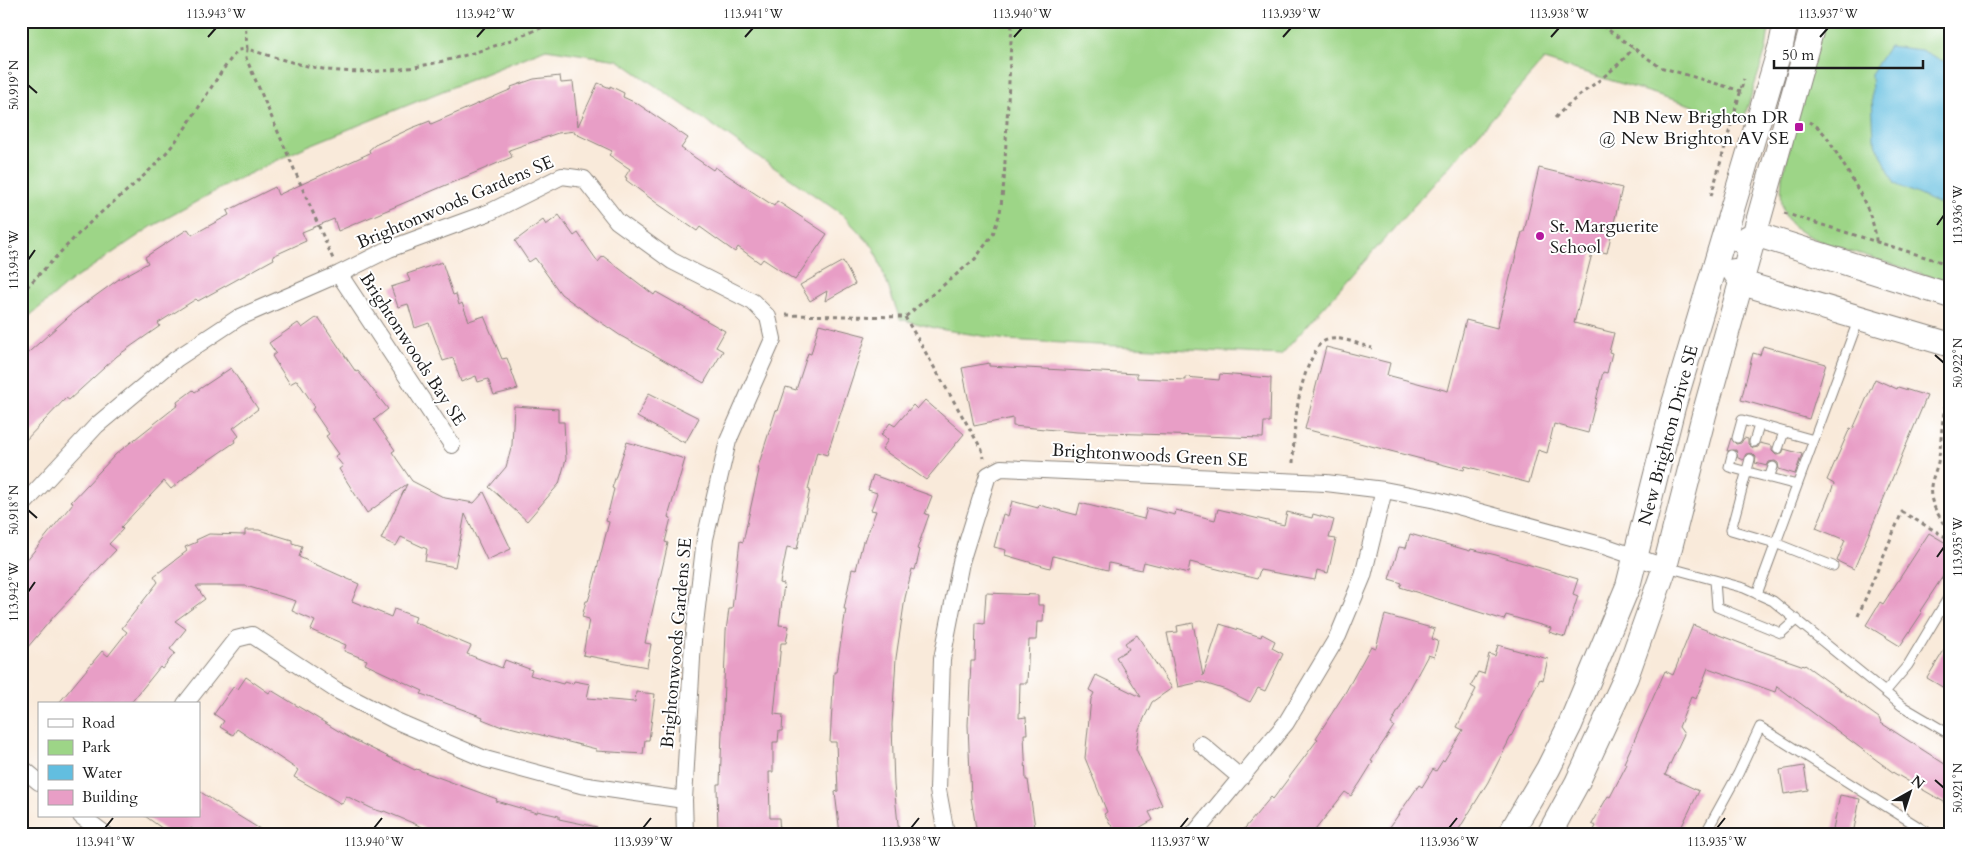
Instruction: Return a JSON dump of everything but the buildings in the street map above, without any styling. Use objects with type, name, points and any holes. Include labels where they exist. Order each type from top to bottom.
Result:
[{"type":"street","name":"New Brighton Drive SE","points":[[1510,834],[1548,769],[1570,725],[1628,586],[1673,407],[1781,45],[1786,21]]},
{"type":"street","name":"New Brighton Drive SE","points":[[1549,834],[1577,783],[1626,677],[1665,567],[1704,414],[1814,21]]},
{"type":"street","name":"Brightonwoods Gardens SE","points":[[21,507],[55,467],[97,425],[176,359],[238,318],[340,274],[389,249],[490,212],[562,176],[584,178],[617,221],[672,261],[753,302],[768,317],[773,339],[728,441],[705,539],[693,641],[684,800],[685,834]]},
{"type":"street","points":[[1951,296],[1755,234],[1720,251],[1742,283],[1951,345]]},
{"type":"street","name":"Brightonwoods Bay SE","points":[[340,274],[452,446]]},
{"type":"street","name":"Brightonwoods Green SE","points":[[988,475],[1001,468],[1326,483],[1384,490],[1436,500],[1635,556],[1665,567]]},
{"type":"street","points":[[946,834],[938,790],[942,659],[961,562],[988,475]]},
{"type":"street","points":[[1194,834],[1286,723],[1338,636],[1363,576],[1384,490]]},
{"type":"street","points":[[187,702],[236,639],[252,635],[336,690],[394,720],[485,759],[581,785],[684,800]]},
{"type":"street","points":[[1201,744],[1241,778]]},
{"type":"street","points":[[21,767],[38,781]]},
{"type":"street","points":[[88,823],[105,834]]},
{"type":"lane","points":[[1757,594],[1859,318]]},
{"type":"lane","points":[[1737,438],[1742,420],[1814,440]]},
{"type":"lane","points":[[1754,442],[1759,425]]},
{"type":"lane","points":[[1778,449],[1784,432]]},
{"type":"lane","points":[[1732,455],[1729,467],[1797,485]]},
{"type":"lane","points":[[1750,459],[1731,530],[1775,543],[1833,566]]},
{"type":"lane","points":[[1769,478],[1773,467]]},
{"type":"lane","points":[[1665,567],[1744,588],[1773,601],[1902,706],[1951,736]]},
{"type":"lane","points":[[1715,581],[1717,606],[1781,633],[1797,619]]},
{"type":"lane","points":[[1885,692],[1908,665],[1951,593]]},
{"type":"lane","points":[[1705,834],[1738,774],[1760,727],[1930,834]]},
{"type":"path","points":[[245,21],[246,58],[340,274]]},
{"type":"path","points":[[21,293],[96,217],[141,178],[165,154],[183,132],[228,62],[238,50],[247,49],[306,66],[328,70],[348,72],[387,70],[448,61],[557,21]]},
{"type":"path","points":[[768,317],[792,314],[905,317],[975,258],[993,234],[1000,213],[1004,182],[1012,21]]},
{"type":"path","points":[[1596,21],[1633,48],[1670,71],[1741,91]]},
{"type":"path","points":[[1555,118],[1579,95],[1621,64],[1633,48]]},
{"type":"path","points":[[1710,196],[1744,79]]},
{"type":"path","points":[[1809,122],[1819,128],[1827,137],[1869,213],[1876,232],[1876,242]]},
{"type":"path","points":[[1784,213],[1951,265]]},
{"type":"path","points":[[905,317],[982,450],[988,475]]},
{"type":"path","points":[[1293,463],[1298,402],[1304,378],[1319,345],[1322,341],[1333,338],[1372,348]]},
{"type":"path","points":[[1950,539],[1948,531],[1933,503],[1930,492],[1938,461],[1943,411],[1951,390]]},
{"type":"path","points":[[1858,616],[1902,512],[1950,539]]},
{"type":"green space","points":[[21,21],[1770,21],[1766,50],[1743,121],[1544,60],[1281,355],[1007,340],[939,329],[900,319],[874,248],[843,215],[618,60],[546,49],[305,147],[230,183],[151,227],[71,281],[21,323]]},
{"type":"green space","points":[[1823,21],[1951,21],[1951,283],[1820,241],[1798,230],[1786,218],[1782,201],[1782,177]]},
{"type":"water","points":[[1889,46],[1921,50],[1951,65],[1951,207],[1939,204],[1895,184],[1874,139],[1871,74]]},
{"type":"place","name":"NB New Brighton DR @ New Brighton AV SE","points":[[1799,127]]},
{"type":"place","name":"St. Marguerite School","points":[[1540,236]]}]
